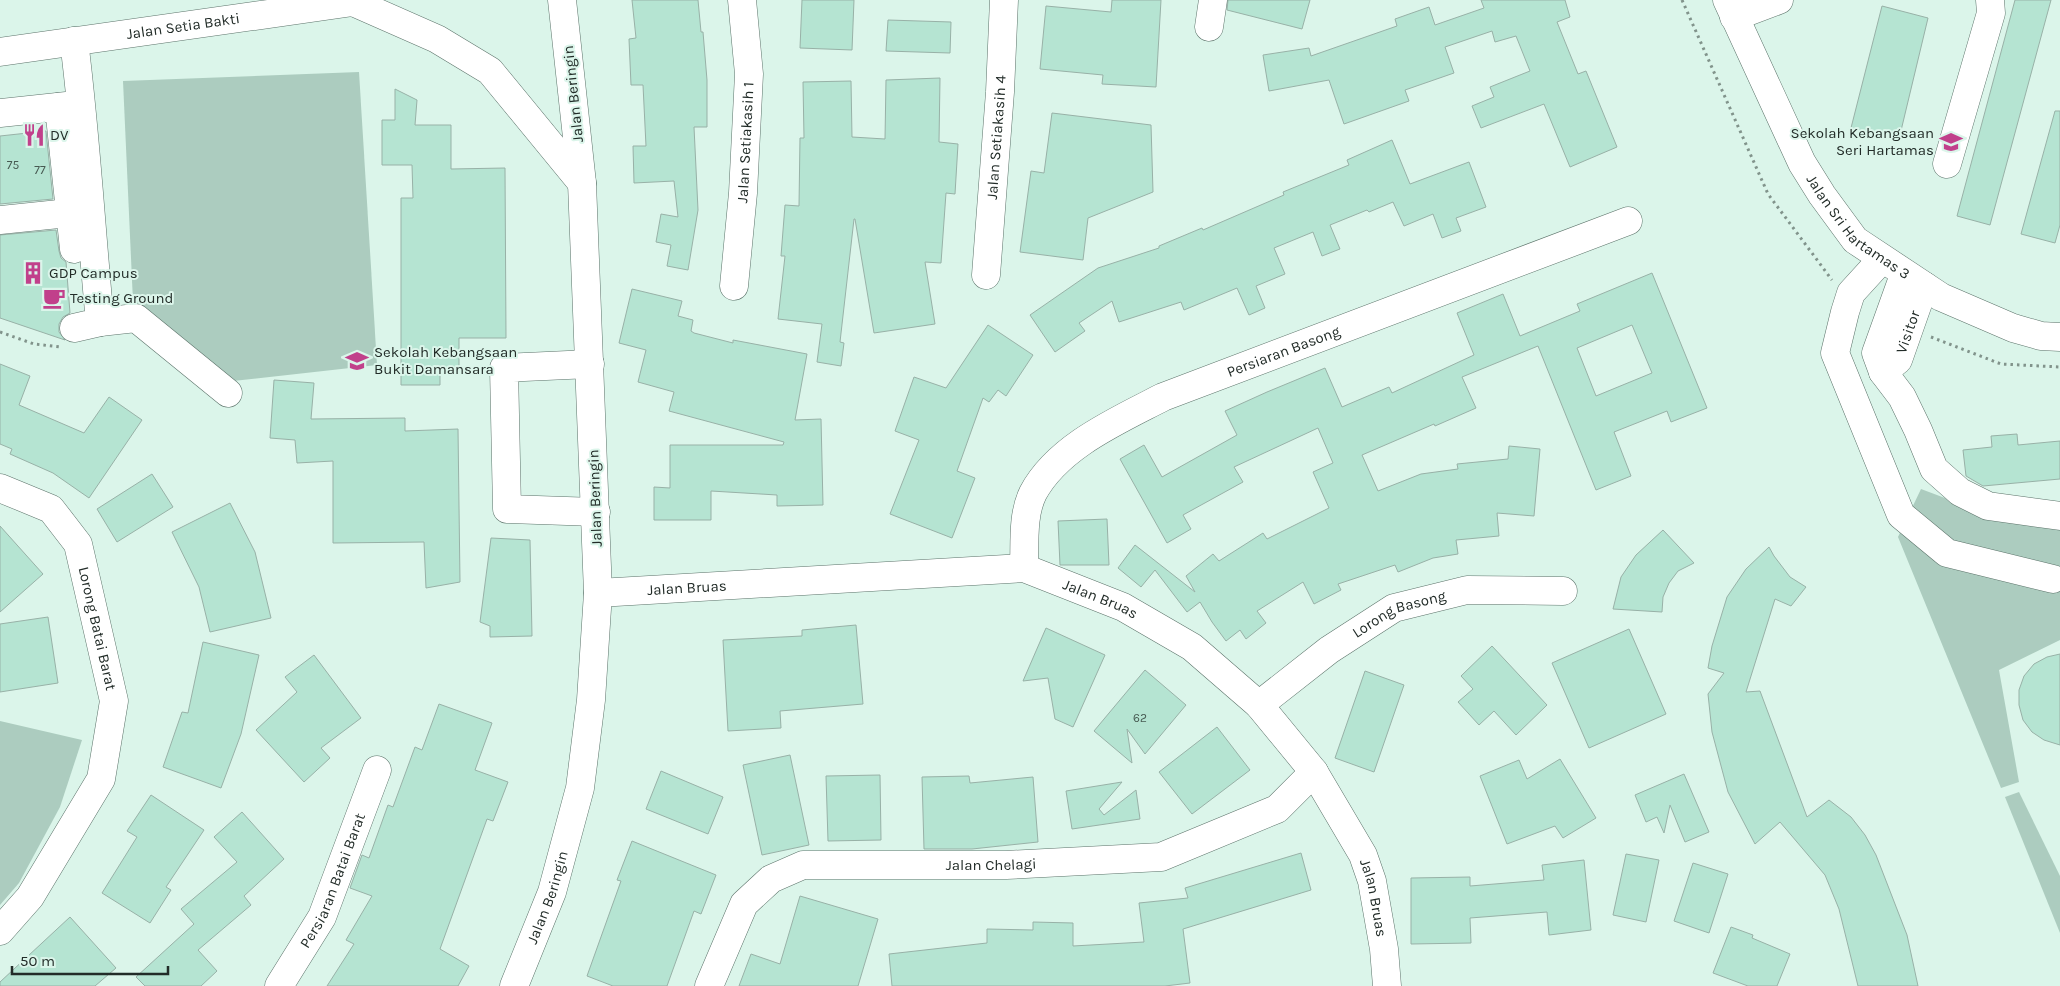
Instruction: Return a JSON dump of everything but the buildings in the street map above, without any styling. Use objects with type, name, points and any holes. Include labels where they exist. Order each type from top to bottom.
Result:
[{"type":"street","name":"Jalan Beringin","points":[[514,986],[552,892],[580,788],[591,700],[598,593],[582,182],[562,0]]},
{"type":"street","name":"Jalan Setiakasih 1","points":[[734,286],[743,193],[749,74],[742,0]]},
{"type":"street","name":"Jalan Setiakasih 4","points":[[986,275],[1000,92],[1004,0]]},
{"type":"street","points":[[1208,28],[1213,0]]},
{"type":"street","points":[[1730,9],[1779,0]]},
{"type":"street","points":[[1947,164],[1991,13],[1990,0]]},
{"type":"street","points":[[359,1],[437,39],[490,71],[582,182]]},
{"type":"street","name":"Jalan Setia Bakti","points":[[0,52],[359,1]]},
{"type":"street","name":"Jalan Sri Hartamas 3","points":[[1730,9],[1802,163],[1822,195],[1855,240],[1915,281],[1949,301],[2012,328],[2041,336],[2060,337]]},
{"type":"street","points":[[74,42],[71,105],[80,211],[79,331],[136,318],[228,393]]},
{"type":"street","points":[[0,113],[71,105]]},
{"type":"street","points":[[0,220],[80,211]]},
{"type":"street","name":"Persiaran Basong","points":[[1024,568],[1025,522],[1033,493],[1053,465],[1095,433],[1163,397],[1628,221]]},
{"type":"street","points":[[1882,259],[1851,293],[1836,353],[1901,515],[1947,552],[2053,579]]},
{"type":"street","points":[[1915,281],[1876,353],[1883,372],[1902,397],[1934,469],[1960,492],[1988,506],[2060,516]]},
{"type":"street","points":[[590,364],[504,368],[507,509],[596,512]]},
{"type":"street","name":"Lorong Batai Barat","points":[[0,488],[50,509],[78,544],[114,701],[101,779],[30,897],[0,931]]},
{"type":"street","name":"Jalan Bruas","points":[[598,593],[1024,568],[1123,607],[1192,647],[1259,705],[1314,772],[1363,855],[1372,882],[1384,949],[1387,986]]},
{"type":"street","name":"Lorong Basong","points":[[1259,705],[1329,650],[1394,608],[1467,590],[1563,591]]},
{"type":"street","name":"Persiaran Batai Barat","points":[[279,986],[322,917],[378,770]]},
{"type":"street","name":"Jalan Chelagi","points":[[709,986],[744,904],[771,879],[803,865],[1006,865],[1161,857],[1277,808],[1314,772]]},
{"type":"path","points":[[1682,0],[1768,194],[1833,282],[1851,293]]},
{"type":"path","points":[[0,332],[34,344],[79,331]]},
{"type":"path","points":[[1930,336],[2001,364],[2060,367]]},
{"type":"green space","points":[[359,72],[377,365],[224,382],[133,302],[123,81]]},
{"type":"green space","points":[[1921,489],[1998,518],[2060,525],[2060,640],[1999,670],[2019,782],[2001,788],[1898,537]]},
{"type":"green space","points":[[0,721],[82,740],[60,807],[19,883],[0,905]]},
{"type":"green space","points":[[2019,792],[2060,876],[2060,933],[2005,797]]},
{"type":"place","name":"DV","points":[[34,135]]},
{"type":"place","name":"Sekolah Kebangsaan Seri Hartamas","points":[[1951,142]]},
{"type":"place","name":"GDP Campus","points":[[33,273]]},
{"type":"place","name":"Testing Ground","points":[[54,298]]},
{"type":"place","name":"Sekolah Kebangsaan Bukit Damansara","points":[[357,361]]}]
